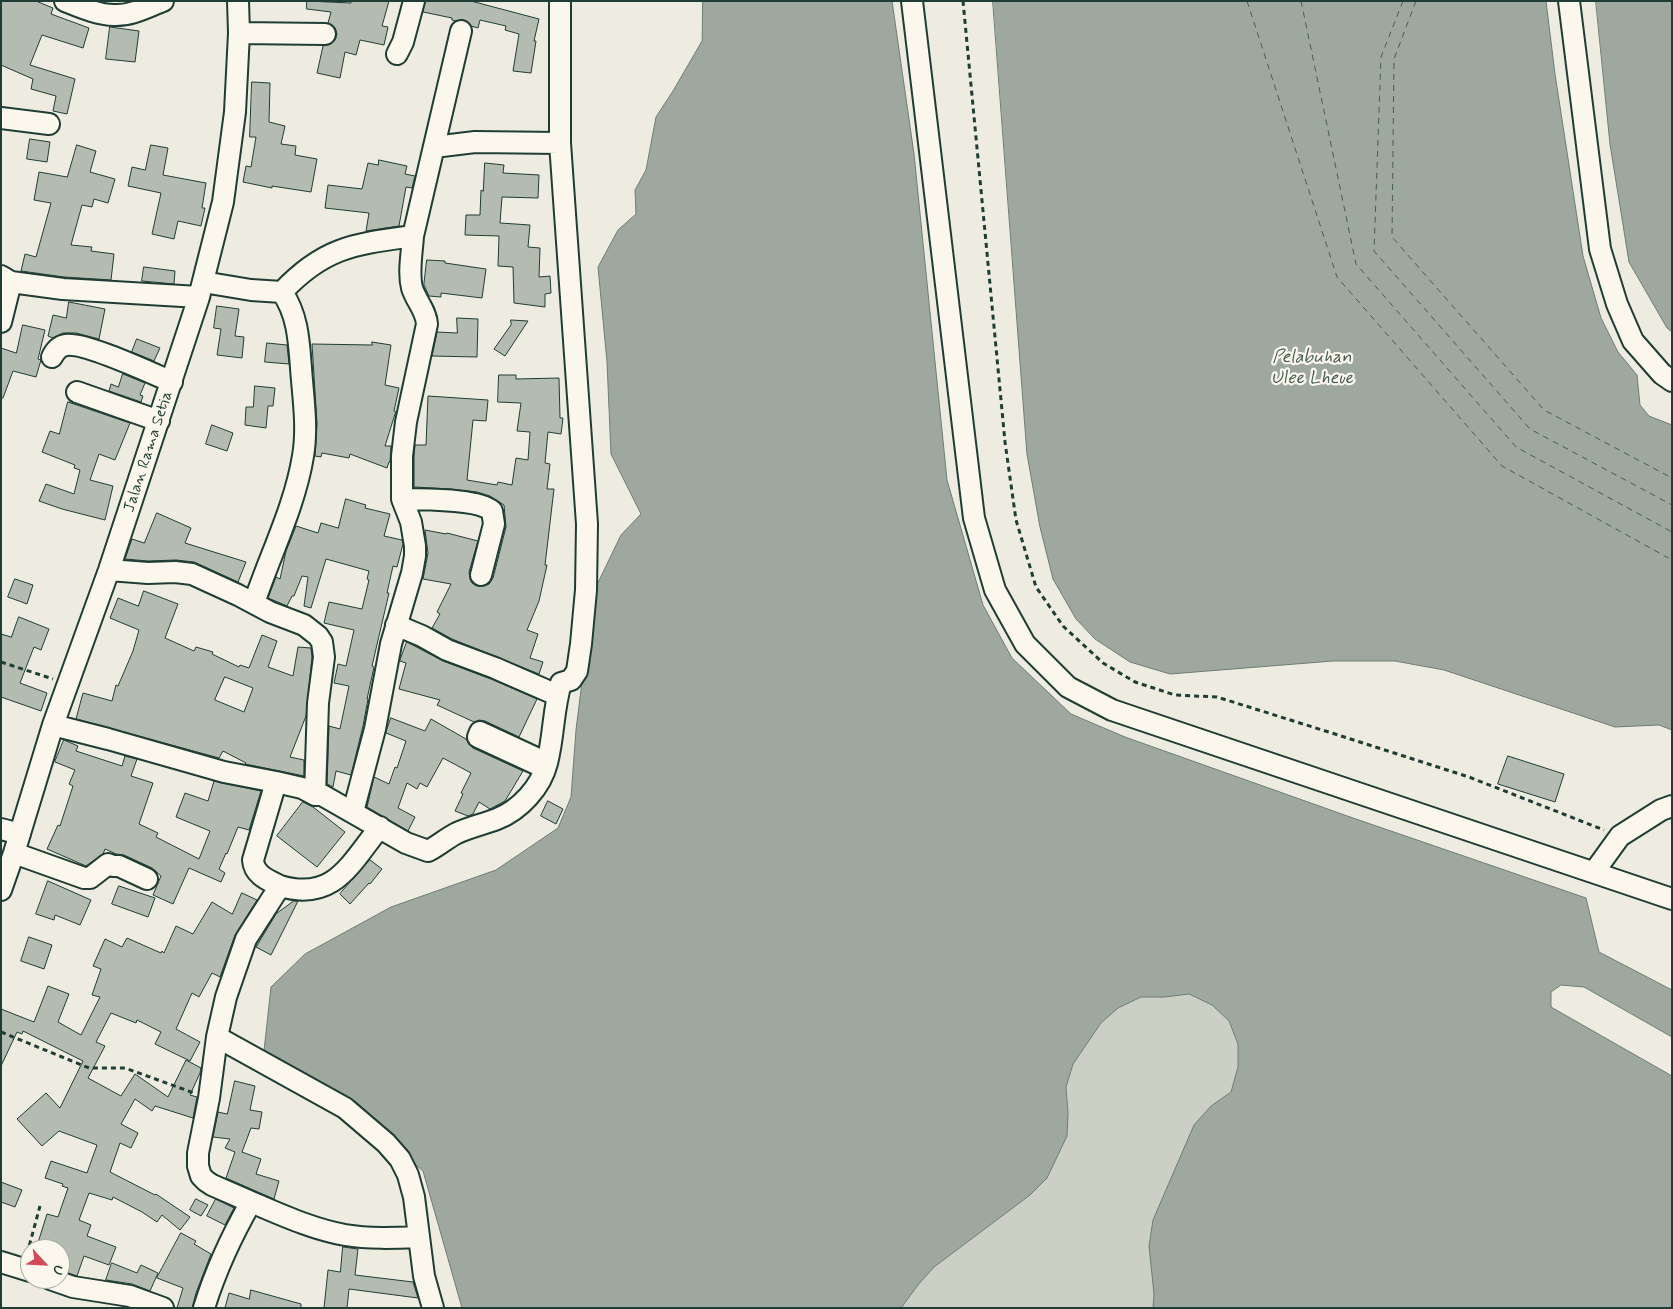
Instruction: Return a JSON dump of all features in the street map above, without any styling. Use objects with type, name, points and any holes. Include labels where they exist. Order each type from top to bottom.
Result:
[{"type":"street","points":[[65,1],[82,8],[114,15],[135,12],[163,1]]},
{"type":"street","name":"Jalan Rama Setia","points":[[1,890],[53,725],[109,570],[201,290],[222,202],[234,112],[239,33],[238,1]]},
{"type":"street","points":[[397,54],[403,42],[414,1]]},
{"type":"street","points":[[53,725],[108,738],[224,772],[302,788],[315,795],[322,795],[406,843],[428,851],[457,833],[508,814],[535,788],[547,763],[557,695],[562,683],[574,678],[577,671],[582,644],[586,590],[587,524],[560,143],[560,1]]},
{"type":"street","points":[[912,1],[974,518],[994,590],[1025,644],[1068,688],[1112,710],[1672,899]]},
{"type":"street","points":[[1569,1],[1600,249],[1617,304],[1633,341],[1662,374],[1672,381]]},
{"type":"street","points":[[353,812],[375,729],[396,625],[412,573],[415,556],[411,522],[402,499],[401,475],[403,440],[427,324],[426,316],[412,288],[413,236],[461,31]]},
{"type":"street","points":[[239,33],[325,34]]},
{"type":"street","points":[[1,118],[49,124]]},
{"type":"street","points":[[434,147],[475,142],[560,143]]},
{"type":"street","points":[[282,292],[298,275],[329,254],[371,242],[413,236]]},
{"type":"street","points":[[1,322],[6,279],[63,289],[251,290],[282,292]]},
{"type":"street","points":[[254,603],[299,476],[304,454],[305,430],[299,335],[289,302],[282,292]]},
{"type":"street","points":[[52,357],[60,347],[65,345],[78,346],[103,353],[172,382]]},
{"type":"street","points":[[78,392],[159,422]]},
{"type":"street","points":[[402,499],[471,503],[484,506],[492,511],[494,524],[481,575]]},
{"type":"street","points":[[109,570],[192,574],[270,612],[313,630],[322,642],[324,657],[318,703],[315,795]]},
{"type":"street","points":[[396,625],[422,636],[447,650],[495,668],[557,695]]},
{"type":"street","points":[[276,782],[253,860],[258,873],[280,886],[295,891],[319,889],[332,883],[380,827]]},
{"type":"street","points":[[1594,872],[1620,836],[1661,810],[1672,806]]},
{"type":"street","points":[[1,829],[17,844],[84,878],[90,878],[108,864],[119,866],[147,879]]},
{"type":"street","points":[[280,886],[246,939],[226,997],[216,1037],[209,1098],[198,1153],[198,1166],[201,1176],[212,1185],[305,1225],[347,1236],[418,1237]]},
{"type":"street","points":[[216,1037],[345,1108],[386,1143],[400,1159],[408,1175],[414,1197],[424,1276],[433,1308]]},
{"type":"street","points":[[204,1308],[214,1275],[251,1202]]},
{"type":"street","points":[[1,1262],[20,1268]]},
{"type":"street","points":[[70,1286],[130,1296],[163,1308]]},
{"type":"path","points":[[963,1],[1005,442],[1016,520],[1036,587],[1063,626],[1103,664],[1135,682],[1175,695],[1217,697],[1335,734],[1469,777],[1620,836]]},
{"type":"path","points":[[1,662],[68,683]]},
{"type":"path","points":[[1,1032],[89,1068],[125,1068],[209,1098]]},
{"type":"path","points":[[33,1239],[40,1206]]},
{"type":"shaded area","points":[[1189,994],[1212,1005],[1229,1021],[1238,1044],[1238,1067],[1231,1092],[1211,1106],[1154,1294],[1153,1308],[901,1308],[934,1267],[1030,1195],[1047,1178],[1068,1113],[1066,1087],[1073,1063],[1101,1023],[1118,1008],[1141,997]]},
{"type":"water","points":[[703,1],[892,1],[914,154],[947,480],[983,605],[1012,658],[1071,714],[1125,737],[1586,898],[1599,952],[1672,990],[1672,1037],[1584,987],[1561,985],[1551,992],[1551,1007],[1672,1076],[1672,1308],[1153,1308],[1154,1294],[1149,1246],[1153,1220],[1194,1125],[1211,1106],[1231,1092],[1238,1067],[1238,1044],[1229,1021],[1212,1005],[1189,994],[1141,997],[1118,1008],[1101,1023],[1073,1064],[1066,1087],[1067,1136],[1047,1178],[1030,1195],[934,1267],[901,1308],[462,1308],[423,1171],[342,1104],[263,1060],[271,987],[305,954],[391,907],[496,870],[558,828],[571,797],[576,730],[593,593],[621,535],[641,514],[611,454],[607,362],[598,267],[618,230],[636,214],[635,190],[646,170],[656,117],[702,41]]},
{"type":"water","name":"Pelabuhan Ulee Lheue","points":[[993,1],[1546,1],[1555,74],[1583,256],[1601,318],[1618,352],[1637,375],[1640,405],[1649,416],[1672,425],[1672,730],[1659,725],[1615,727],[1444,670],[1395,661],[1333,661],[1170,674],[1130,662],[1095,639],[1076,619],[1053,579],[1040,527],[1027,454]]},
{"type":"water","points":[[1596,1],[1672,1],[1672,332],[1667,328],[1629,262],[1610,144]]},
{"type":"building","points":[[1,1],[36,1],[53,8],[51,14],[89,28],[83,48],[42,35],[30,65],[75,79],[67,114],[53,111],[56,96],[31,89],[33,79],[1,65]]},
{"type":"building","points":[[307,1],[351,3],[351,1],[389,1],[382,26],[388,27],[384,45],[360,40],[356,55],[345,52],[340,78],[317,73],[323,46],[331,44],[337,34],[335,28],[328,23],[331,12],[307,9]]},
{"type":"building","points":[[426,1],[471,1],[539,19],[534,41],[536,41],[531,73],[513,71],[519,34],[505,30],[506,26],[480,20],[478,28],[471,26],[464,20],[455,21],[452,18],[423,12]]},
{"type":"building","points":[[110,27],[139,31],[135,62],[106,59]]},
{"type":"building","points":[[252,82],[270,83],[269,122],[285,126],[281,144],[296,146],[295,155],[317,159],[311,192],[272,186],[272,188],[243,182],[246,166],[251,167],[256,137],[250,137]]},
{"type":"building","points":[[30,139],[50,142],[47,162],[27,159]]},
{"type":"building","points":[[77,145],[96,151],[90,172],[115,179],[108,203],[94,199],[92,207],[82,205],[71,245],[92,247],[91,251],[114,254],[111,280],[64,277],[21,271],[25,254],[36,257],[51,203],[34,200],[39,172],[67,177]]},
{"type":"building","points":[[151,145],[168,148],[163,175],[206,183],[202,208],[205,208],[201,226],[178,221],[174,239],[152,234],[161,193],[128,186],[132,167],[145,170]]},
{"type":"building","points":[[379,160],[407,166],[405,174],[415,176],[412,188],[406,187],[399,226],[366,231],[369,213],[325,208],[328,185],[362,189],[368,163],[378,165]]},
{"type":"building","points":[[485,163],[504,165],[503,173],[539,175],[538,198],[502,197],[500,223],[530,225],[528,247],[540,248],[539,277],[550,276],[551,293],[545,294],[545,307],[514,303],[513,267],[498,266],[499,236],[465,235],[466,215],[480,215]]},
{"type":"building","points":[[427,260],[445,261],[445,263],[486,269],[482,298],[441,293],[441,297],[429,296],[424,285]]},
{"type":"building","points":[[144,267],[175,271],[174,284],[142,281]]},
{"type":"building","points":[[69,302],[105,309],[99,339],[76,333],[63,333],[53,338],[48,336],[53,315],[66,318]]},
{"type":"building","points":[[217,306],[239,309],[235,336],[244,337],[242,358],[217,355],[221,329],[214,328]]},
{"type":"building","points":[[457,318],[478,319],[477,357],[432,356],[437,332],[457,333]]},
{"type":"building","points":[[511,320],[528,321],[505,356],[494,349],[511,325]]},
{"type":"building","points":[[23,325],[45,330],[38,359],[41,360],[36,377],[13,371],[3,398],[1,398],[1,348],[16,353]]},
{"type":"building","points":[[137,339],[160,348],[154,361],[132,352]]},
{"type":"building","points":[[372,342],[391,345],[385,385],[399,388],[394,411],[396,412],[385,446],[391,446],[390,462],[387,468],[350,454],[349,458],[322,453],[321,457],[315,456],[317,423],[312,344],[372,345]]},
{"type":"building","points":[[267,343],[287,345],[289,364],[265,362]]},
{"type":"building","points":[[123,374],[145,383],[140,395],[143,396],[141,402],[109,391],[111,384],[118,387]]},
{"type":"building","points":[[499,375],[516,375],[516,379],[559,378],[560,418],[563,418],[561,434],[548,432],[545,463],[550,464],[547,489],[554,489],[545,565],[547,565],[539,601],[527,630],[538,634],[530,658],[543,662],[539,674],[452,639],[432,628],[440,614],[437,612],[451,584],[423,579],[428,553],[425,530],[447,533],[478,541],[469,572],[470,579],[472,583],[478,586],[484,586],[489,584],[493,578],[506,527],[504,505],[490,496],[477,492],[414,487],[414,457],[415,445],[426,445],[428,396],[488,400],[486,421],[473,420],[467,480],[497,485],[498,482],[512,485],[516,458],[528,460],[530,432],[517,431],[521,403],[498,402]]},
{"type":"building","points":[[255,386],[275,388],[273,406],[268,406],[266,428],[245,425],[246,407],[253,407]]},
{"type":"building","points":[[68,402],[130,423],[115,460],[99,454],[90,480],[113,486],[105,520],[39,501],[46,484],[74,494],[80,470],[74,468],[75,465],[42,452],[50,431],[59,434]]},
{"type":"building","points":[[212,425],[233,433],[227,451],[206,444]]},
{"type":"building","points":[[346,499],[366,505],[365,508],[390,514],[384,536],[402,540],[403,544],[397,567],[393,566],[387,593],[389,593],[372,666],[374,667],[363,726],[351,775],[336,771],[333,787],[327,784],[329,726],[340,729],[349,686],[334,683],[338,664],[346,666],[354,630],[324,623],[329,602],[362,609],[369,580],[367,579],[369,571],[326,559],[311,608],[304,606],[308,577],[302,576],[294,596],[292,596],[287,606],[268,598],[276,577],[280,579],[286,551],[296,526],[318,533],[321,523],[338,528]]},
{"type":"building","points":[[157,513],[191,528],[185,543],[246,562],[238,582],[194,562],[125,559],[132,539],[144,543]]},
{"type":"building","points":[[15,579],[33,585],[27,604],[8,597]]},
{"type":"building","points":[[144,591],[178,604],[165,638],[194,651],[196,647],[213,652],[212,654],[239,667],[240,665],[249,668],[262,635],[277,641],[268,667],[293,676],[298,647],[311,648],[312,657],[306,716],[290,757],[304,760],[304,776],[245,764],[223,751],[219,758],[76,719],[83,693],[112,701],[116,685],[118,686],[133,651],[139,630],[110,618],[118,598],[138,606]],"holes":[[[225,677],[253,688],[244,712],[215,700]]]},
{"type":"building","points":[[19,617],[49,629],[41,650],[34,647],[20,683],[47,693],[41,711],[1,697],[1,634],[11,637]]},
{"type":"building","points":[[407,642],[443,661],[537,699],[519,737],[485,721],[479,720],[474,722],[437,705],[440,700],[399,689],[406,663],[400,661]]},
{"type":"building","points":[[391,718],[425,731],[431,719],[466,739],[473,748],[523,771],[505,801],[490,809],[479,802],[473,814],[468,816],[455,811],[471,773],[443,758],[427,787],[420,783],[417,789],[407,783],[398,808],[415,817],[408,831],[367,807],[374,777],[389,784],[395,767],[397,768],[406,741],[386,733]]},
{"type":"building","points":[[64,740],[78,746],[76,751],[122,766],[125,756],[137,759],[131,776],[153,783],[139,824],[158,833],[156,837],[199,859],[210,831],[176,817],[185,793],[208,801],[214,781],[261,791],[249,830],[238,827],[226,853],[219,869],[225,873],[221,882],[189,868],[173,904],[153,895],[161,876],[152,868],[124,855],[105,849],[103,854],[86,866],[47,849],[58,825],[60,826],[73,786],[69,784],[75,770],[55,762]]},
{"type":"building","points":[[1508,756],[1564,774],[1555,802],[1498,784]]},
{"type":"building","points":[[548,801],[563,809],[556,824],[541,816]]},
{"type":"building","points":[[303,802],[313,807],[345,832],[317,867],[277,836]]},
{"type":"building","points":[[370,860],[382,869],[350,904],[340,894]]},
{"type":"building","points":[[48,881],[91,900],[80,925],[55,915],[54,920],[36,914]]},
{"type":"building","points":[[119,886],[155,898],[148,917],[112,904]]},
{"type":"building","points":[[242,893],[257,900],[235,935],[220,977],[212,973],[199,997],[192,993],[176,1029],[200,1042],[190,1061],[155,1044],[161,1032],[137,1020],[136,1023],[111,1013],[96,1042],[105,1046],[88,1078],[121,1096],[135,1074],[168,1097],[186,1060],[201,1068],[190,1095],[197,1097],[193,1118],[155,1106],[152,1111],[135,1099],[121,1124],[138,1133],[131,1148],[120,1143],[110,1172],[156,1194],[190,1217],[180,1230],[162,1215],[157,1222],[113,1197],[112,1200],[89,1193],[79,1220],[91,1225],[87,1236],[116,1247],[109,1265],[84,1256],[77,1276],[70,1274],[70,1239],[39,1239],[47,1214],[58,1217],[68,1188],[62,1186],[63,1184],[45,1178],[51,1161],[87,1173],[97,1145],[59,1131],[42,1146],[17,1119],[46,1093],[60,1108],[83,1061],[23,1031],[22,1034],[17,1032],[1,1066],[1,1009],[34,1022],[48,986],[69,994],[58,1022],[81,1035],[100,997],[92,995],[101,969],[93,966],[105,939],[122,947],[127,938],[164,953],[176,926],[193,934],[212,902],[232,914]]},
{"type":"building","points":[[294,901],[298,901],[271,955],[256,947],[276,914]]},
{"type":"building","points":[[29,937],[52,945],[44,969],[21,961]]},
{"type":"building","points":[[235,1081],[255,1086],[250,1110],[262,1112],[259,1129],[251,1128],[242,1152],[261,1159],[256,1174],[279,1181],[274,1199],[226,1178],[235,1152],[225,1148],[230,1139],[213,1137],[218,1112],[227,1114]]},
{"type":"building","points":[[1,1182],[22,1190],[15,1207],[1,1202]]},
{"type":"building","points":[[196,1199],[208,1205],[201,1216],[190,1210]]},
{"type":"building","points":[[216,1199],[234,1208],[225,1225],[207,1216]]},
{"type":"building","points":[[181,1233],[196,1241],[194,1244],[211,1254],[192,1308],[177,1308],[183,1288],[157,1278]]},
{"type":"building","points":[[343,1247],[358,1249],[355,1275],[413,1282],[418,1298],[349,1289],[347,1308],[324,1308],[328,1270],[340,1272]]},
{"type":"building","points":[[112,1263],[137,1273],[141,1265],[158,1273],[150,1291],[132,1284],[106,1280]]},
{"type":"building","points":[[251,1290],[301,1304],[301,1308],[225,1308],[229,1293],[249,1299]]},
{"type":"ferry route","points":[[1247,1],[1337,277],[1502,466],[1672,560]]},
{"type":"ferry route","points":[[1301,1],[1356,264],[1516,447],[1672,532]]},
{"type":"ferry route","points":[[1403,1],[1381,57],[1374,251],[1530,429],[1672,505]]},
{"type":"ferry route","points":[[1416,1],[1394,59],[1392,237],[1544,410],[1672,478]]}]
